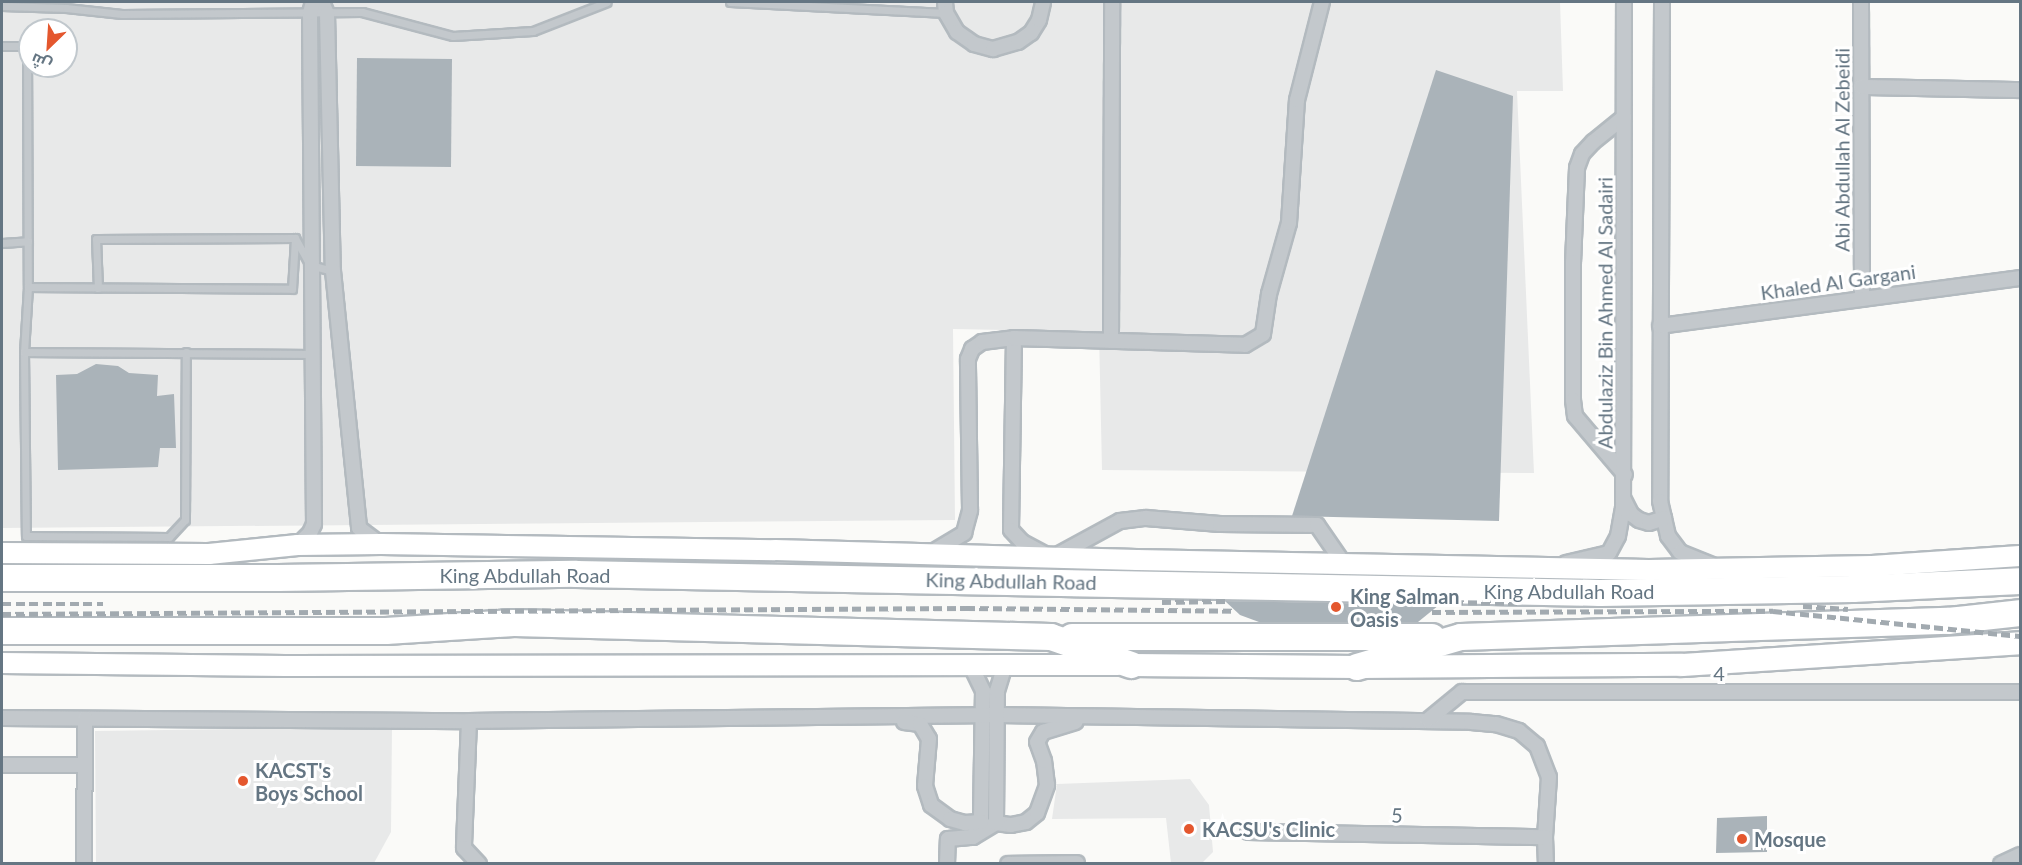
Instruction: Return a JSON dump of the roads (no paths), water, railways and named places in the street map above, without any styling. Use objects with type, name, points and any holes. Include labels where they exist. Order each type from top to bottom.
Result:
[{"type":"highway","name":"King Abdullah Road","points":[[2,578],[278,578],[576,574],[1600,592],[1853,589],[2020,581]]},
{"type":"highway","name":"King Abdullah Road","points":[[2,631],[386,631],[514,624],[1051,637],[1461,637],[1948,621],[2020,613]]},
{"type":"highway","name":"King Abdullah Road","points":[[1051,637],[1131,665]]},
{"type":"highway","name":"King Abdullah Road","points":[[1357,667],[1461,637]]},
{"type":"main road","points":[[2,553],[209,554],[298,546],[381,544],[1542,568],[1730,569],[1872,566],[2020,556]]},
{"type":"main road","points":[[2,663],[285,666],[1682,665],[2020,643]]},
{"type":"street","points":[[946,7],[950,23],[965,39],[983,48],[1004,48],[1030,33],[1039,20],[1043,2]]},
{"type":"street","points":[[1111,341],[1112,2]]},
{"type":"street","points":[[929,554],[964,533],[970,510],[968,359],[972,349],[982,342],[1014,338],[1245,345],[1263,333],[1269,294],[1289,223],[1297,100],[1322,2]]},
{"type":"street","name":"Abdulaziz Bin Ahmed Al Sadairi","points":[[1542,568],[1609,553],[1618,536],[1624,500],[1624,2]]},
{"type":"street","points":[[1662,2],[1660,501],[1668,536],[1680,552],[1696,560],[1730,569]]},
{"type":"street","name":"Abi Abdullah Al Zebeidi","points":[[1861,2],[1862,298]]},
{"type":"street","points":[[298,546],[314,525],[310,354],[311,7]]},
{"type":"street","points":[[325,8],[333,271],[359,528],[381,544]]},
{"type":"street","points":[[1861,87],[2020,90]]},
{"type":"street","points":[[1624,117],[1593,142],[1582,154],[1577,168],[1573,262],[1573,400],[1575,416],[1625,475]]},
{"type":"street","name":"Khaled Al Gargani","points":[[1660,326],[2020,278]]},
{"type":"street","points":[[1014,338],[1011,530],[1022,542],[1052,558],[1120,521],[1146,518],[1220,524],[1317,525],[1344,564]]},
{"type":"street","points":[[1624,500],[1631,514],[1639,520],[1648,523],[1664,518]]},
{"type":"street","points":[[970,664],[983,691],[981,822],[973,837]]},
{"type":"street","points":[[996,823],[997,691],[1005,664]]},
{"type":"street","name":"4","points":[[1428,720],[1462,692],[2020,692]]},
{"type":"street","points":[[2,718],[469,721],[996,715],[1428,720],[1496,724],[1519,731],[1537,746],[1549,777],[1545,837],[1546,864]]},
{"type":"street","points":[[869,716],[920,724],[929,739],[925,786],[931,805],[950,819],[965,823],[981,822]]},
{"type":"street","points":[[947,864],[948,839],[973,837],[996,823],[1011,825],[1026,822],[1036,813],[1047,786],[1044,761],[1037,742],[1043,732],[1100,716]]},
{"type":"street","points":[[84,864],[85,719]]},
{"type":"street","points":[[469,721],[464,848],[479,864]]},
{"type":"street","points":[[2,765],[83,765]]},
{"type":"street","name":"5","points":[[1248,832],[1545,837]]},
{"type":"street","points":[[2001,864],[2020,855]]},
{"type":"street","points":[[1008,864],[1077,863]]},
{"type":"lane","points":[[2,6],[66,8],[122,14],[311,7],[362,12],[453,36],[533,31],[607,2]]},
{"type":"lane","points":[[730,2],[946,7]]},
{"type":"lane","points":[[2,46],[27,46],[28,287],[24,352],[26,536],[169,537],[185,520],[186,352]]},
{"type":"lane","points":[[295,238],[310,265],[333,271]]},
{"type":"lane","points":[[98,288],[96,239],[295,238]]},
{"type":"lane","points":[[28,287],[292,290],[295,238]]},
{"type":"lane","points":[[2,243],[28,241]]},
{"type":"lane","points":[[24,352],[310,354]]},
{"type":"railway","points":[[1162,602],[1226,601]]},
{"type":"railway","points":[[1441,602],[1521,603]]},
{"type":"railway","points":[[2,604],[103,604]]},
{"type":"railway","points":[[1803,606],[1848,609]]},
{"type":"railway","points":[[2,614],[966,608],[1235,611]]},
{"type":"railway","points":[[1432,612],[1773,611],[2020,636]]},
{"type":"place","name":"King Salman Oasis","points":[[1336,607]]},
{"type":"place","name":"KACST's Boys School","points":[[243,781]]},
{"type":"place","name":"KACSU's Clinic","points":[[1189,829]]},
{"type":"place","name":"Mosque","points":[[1742,839]]}]
